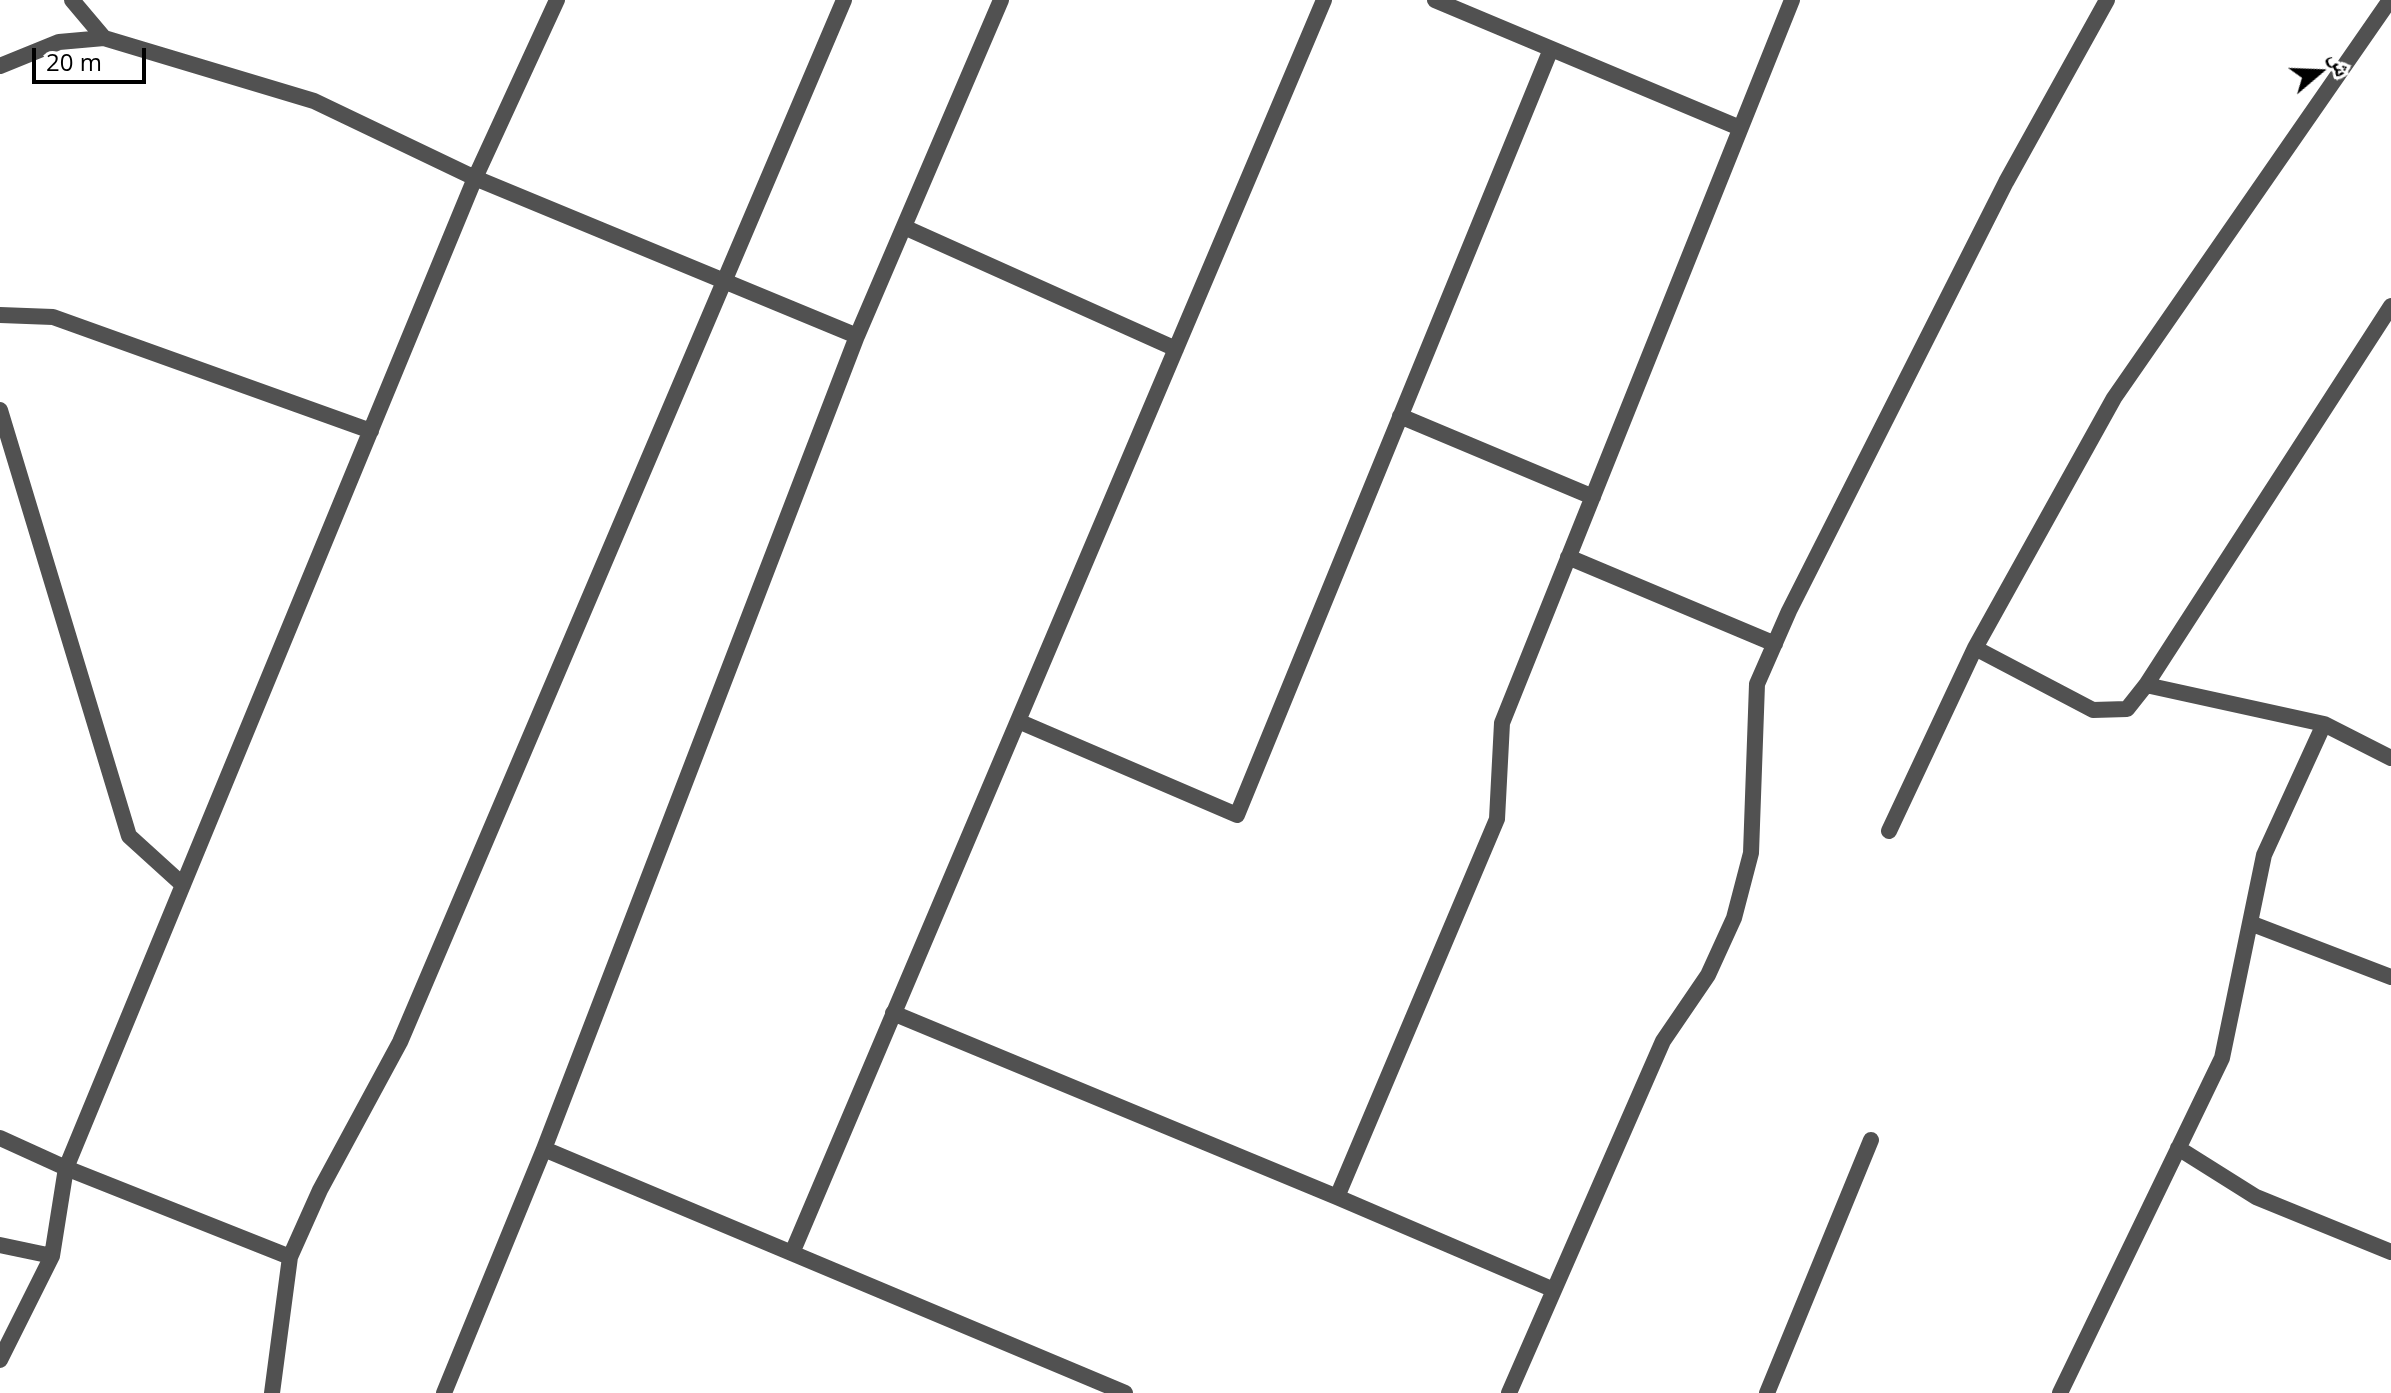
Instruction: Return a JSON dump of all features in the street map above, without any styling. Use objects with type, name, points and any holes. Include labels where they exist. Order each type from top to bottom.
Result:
[{"type":"street","points":[[72,0],[104,38]]},
{"type":"street","points":[[0,1360],[52,1256],[66,1168],[475,178],[557,0]]},
{"type":"street","points":[[272,1393],[290,1257],[320,1190],[400,1042],[844,0]]},
{"type":"street","points":[[444,1393],[544,1149],[857,336],[1001,0]]},
{"type":"street","points":[[792,1253],[1324,0]]},
{"type":"street","points":[[1435,0],[1740,128]]},
{"type":"street","points":[[1337,1197],[1497,819],[1502,723],[1792,0]]},
{"type":"street","points":[[1889,831],[1975,648],[2114,398],[2390,0]]},
{"type":"street","points":[[1509,1393],[1663,1041],[1708,975],[1734,918],[1751,853],[1757,684],[1803,583],[2101,2]]},
{"type":"street","points":[[0,66],[59,42],[104,38],[314,101],[475,178],[857,336]]},
{"type":"street","points":[[1018,721],[1237,815],[1551,49]]},
{"type":"street","points":[[904,227],[1176,349]]},
{"type":"street","points":[[1975,648],[2093,710],[2127,709],[2146,685],[2391,306]]},
{"type":"street","points":[[0,315],[53,317],[371,431]]},
{"type":"street","points":[[0,410],[129,836],[183,885]]},
{"type":"street","points":[[1400,416],[1593,497]]},
{"type":"street","points":[[1568,557],[1775,644]]},
{"type":"street","points":[[2146,685],[2324,724],[2391,758]]},
{"type":"street","points":[[2060,1393],[2222,1058],[2264,855],[2324,724]]},
{"type":"street","points":[[2250,923],[2391,977]]},
{"type":"street","points":[[893,1013],[1554,1290]]},
{"type":"street","points":[[0,1138],[66,1168],[290,1257]]},
{"type":"street","points":[[1767,1393],[1871,1140]]},
{"type":"street","points":[[2178,1148],[2256,1197],[2391,1252]]},
{"type":"street","points":[[544,1149],[1125,1393]]},
{"type":"street","points":[[0,1245],[52,1256]]}]
